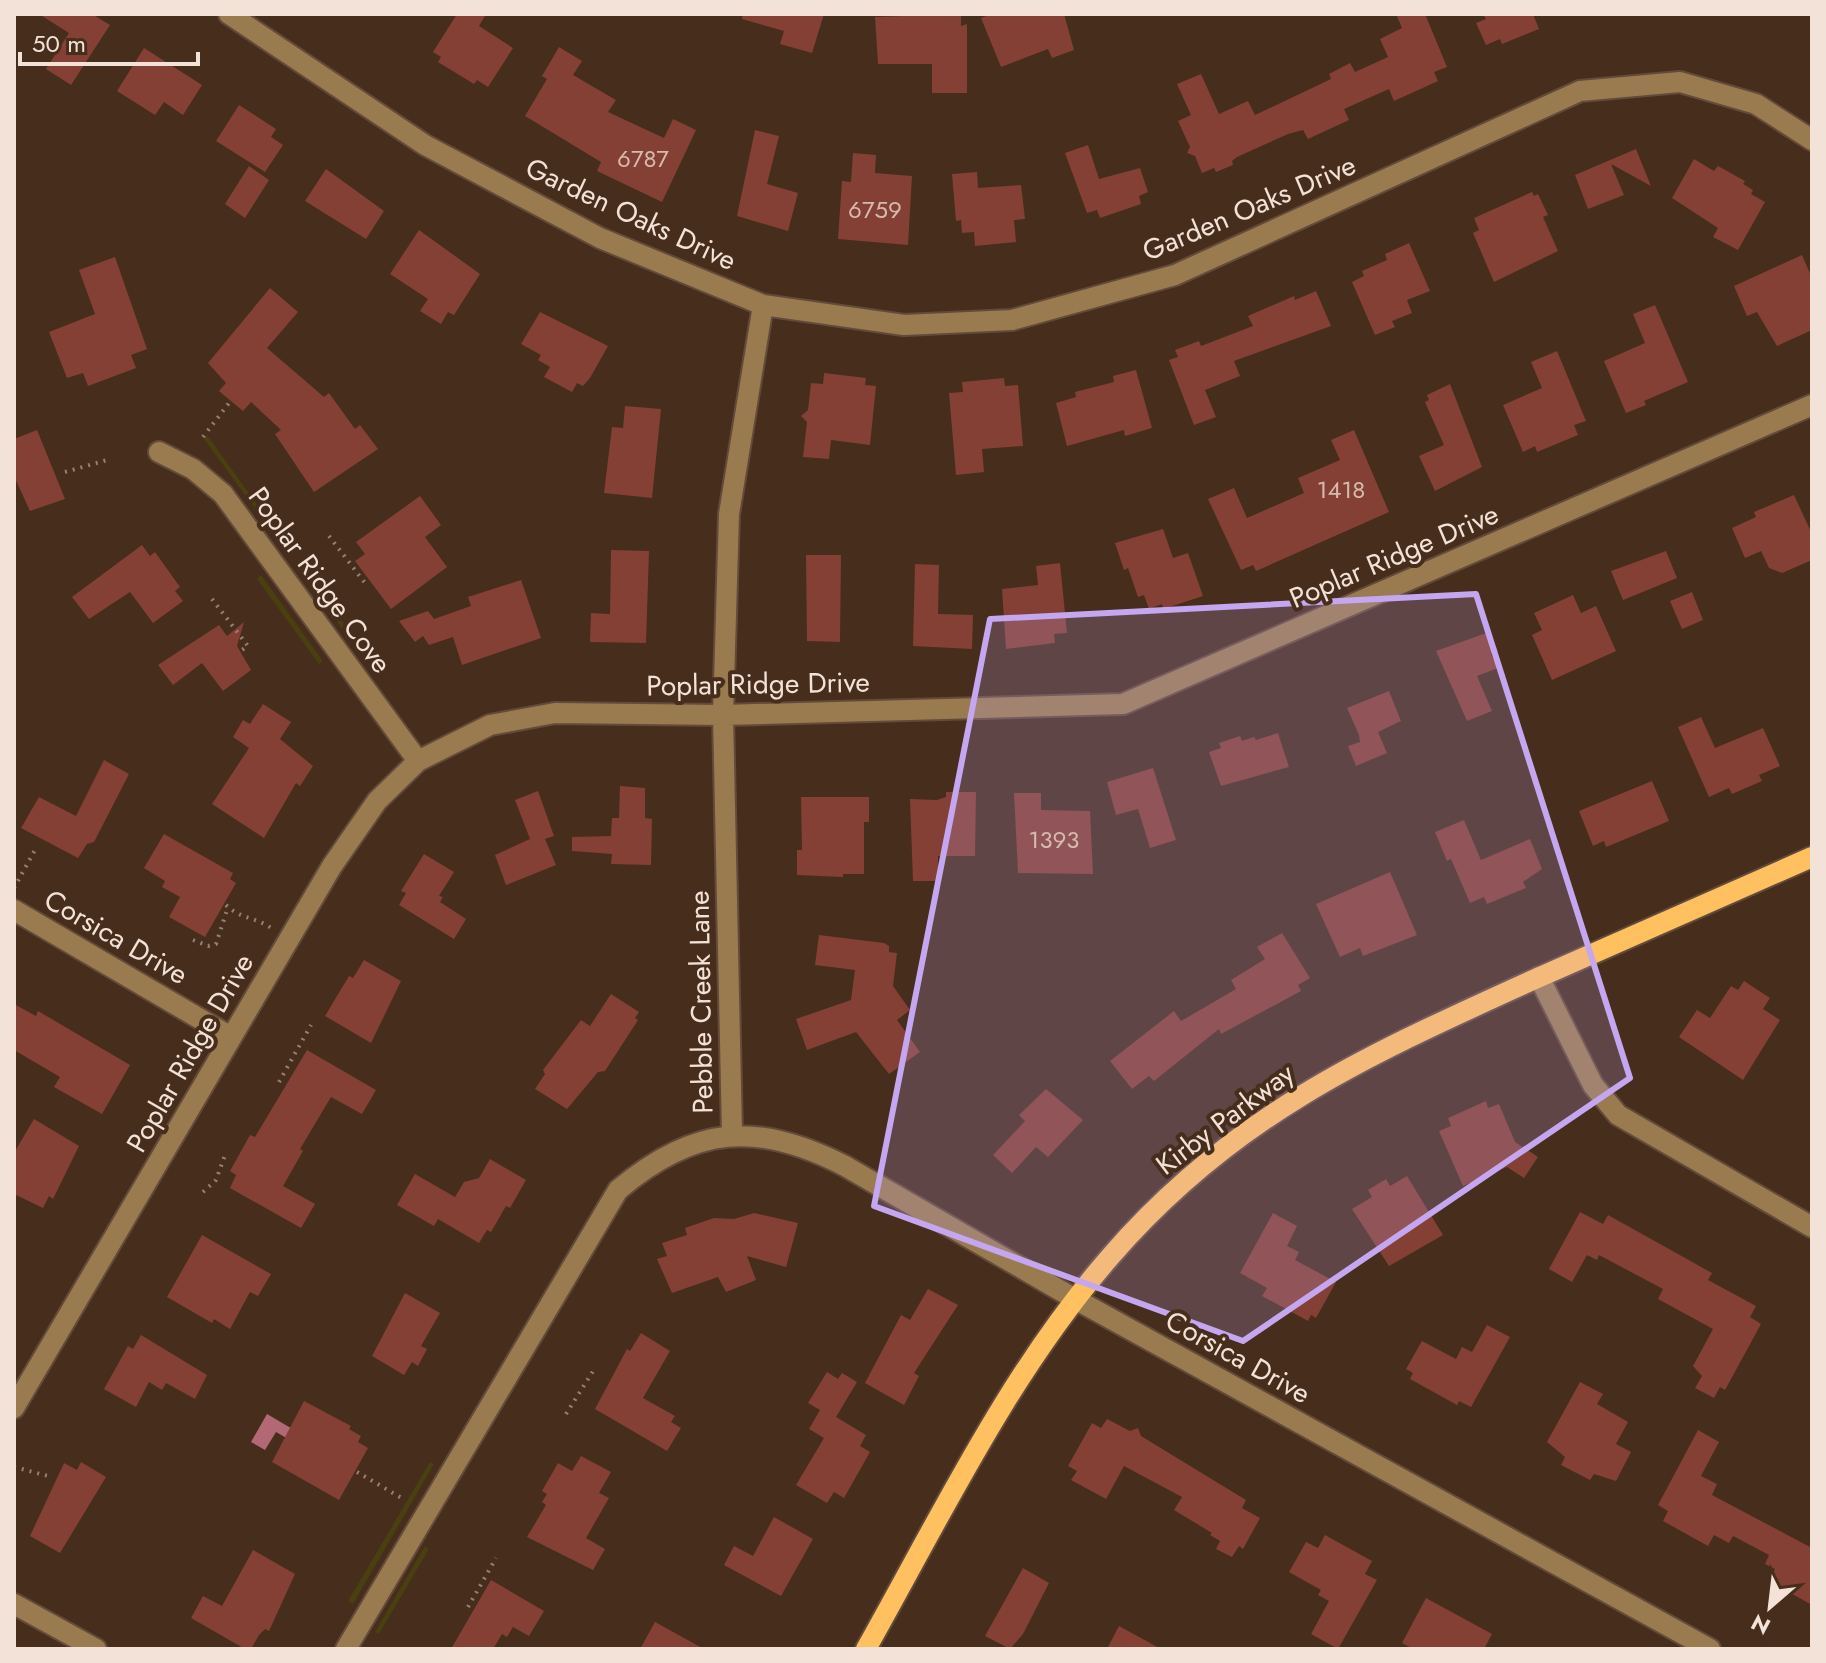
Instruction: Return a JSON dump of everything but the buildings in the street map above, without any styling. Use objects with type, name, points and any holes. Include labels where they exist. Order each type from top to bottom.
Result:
[{"type":"main road","name":"Kirby Parkway","points":[[866,1649],[1017,1384],[1075,1299],[1145,1218],[1185,1180],[1289,1100],[1380,1049],[1812,857]]},
{"type":"street","name":"Garden Oaks Drive","points":[[229,14],[425,145],[600,238],[763,305],[904,325],[1012,320],[1175,275],[1580,91],[1680,82],[1756,104],[1812,140]]},
{"type":"street","name":"Pebble Creek Lane","points":[[346,1649],[618,1190],[665,1154],[695,1142],[732,1134],[723,715],[729,514],[763,305]]},
{"type":"street","name":"Poplar Ridge Drive","points":[[14,1408],[352,835],[377,801],[418,761],[490,725],[555,713],[723,715],[1123,704],[1812,405]]},
{"type":"street","name":"Poplar Ridge Cove","points":[[159,452],[193,469],[223,494],[418,761]]},
{"type":"street","name":"Corsica Drive","points":[[14,910],[231,1037]]},
{"type":"street","points":[[1539,977],[1593,1085],[1618,1115],[1812,1227]]},
{"type":"street","name":"Corsica Drive","points":[[732,1134],[780,1139],[813,1150],[1075,1299],[1710,1649]]},
{"type":"street","points":[[14,1604],[96,1649]]},
{"type":"path","points":[[203,437],[229,403]]},
{"type":"path","points":[[65,472],[107,460]]},
{"type":"path","points":[[329,536],[365,583]]},
{"type":"path","points":[[212,599],[248,646],[242,650]]},
{"type":"path","points":[[14,888],[36,848]]},
{"type":"path","points":[[193,940],[208,946],[216,944],[227,906],[236,915],[258,918],[274,930]]},
{"type":"path","points":[[279,1082],[311,1025]]},
{"type":"path","points":[[203,1192],[216,1180],[225,1155]]},
{"type":"path","points":[[566,1414],[595,1368]]},
{"type":"path","points":[[14,1467],[52,1477]]},
{"type":"path","points":[[357,1472],[405,1500]]},
{"type":"path","points":[[468,1607],[496,1558]]},
{"type":"highlighted area","points":[[1476,594],[1630,1078],[1243,1341],[874,1206],[990,619]]},
{"type":"shaded area","points":[[207,435],[279,535],[276,537],[204,439]]},
{"type":"shaded area","points":[[305,569],[360,646],[357,649],[301,572]]},
{"type":"shaded area","points":[[261,575],[323,661],[319,664],[257,579]]},
{"type":"shaded area","points":[[267,1414],[301,1434],[295,1443],[276,1432],[265,1450],[251,1442]]},
{"type":"shaded area","points":[[430,1462],[434,1464],[353,1604],[348,1601]]},
{"type":"shaded area","points":[[425,1546],[429,1549],[379,1634],[375,1632]]}]
